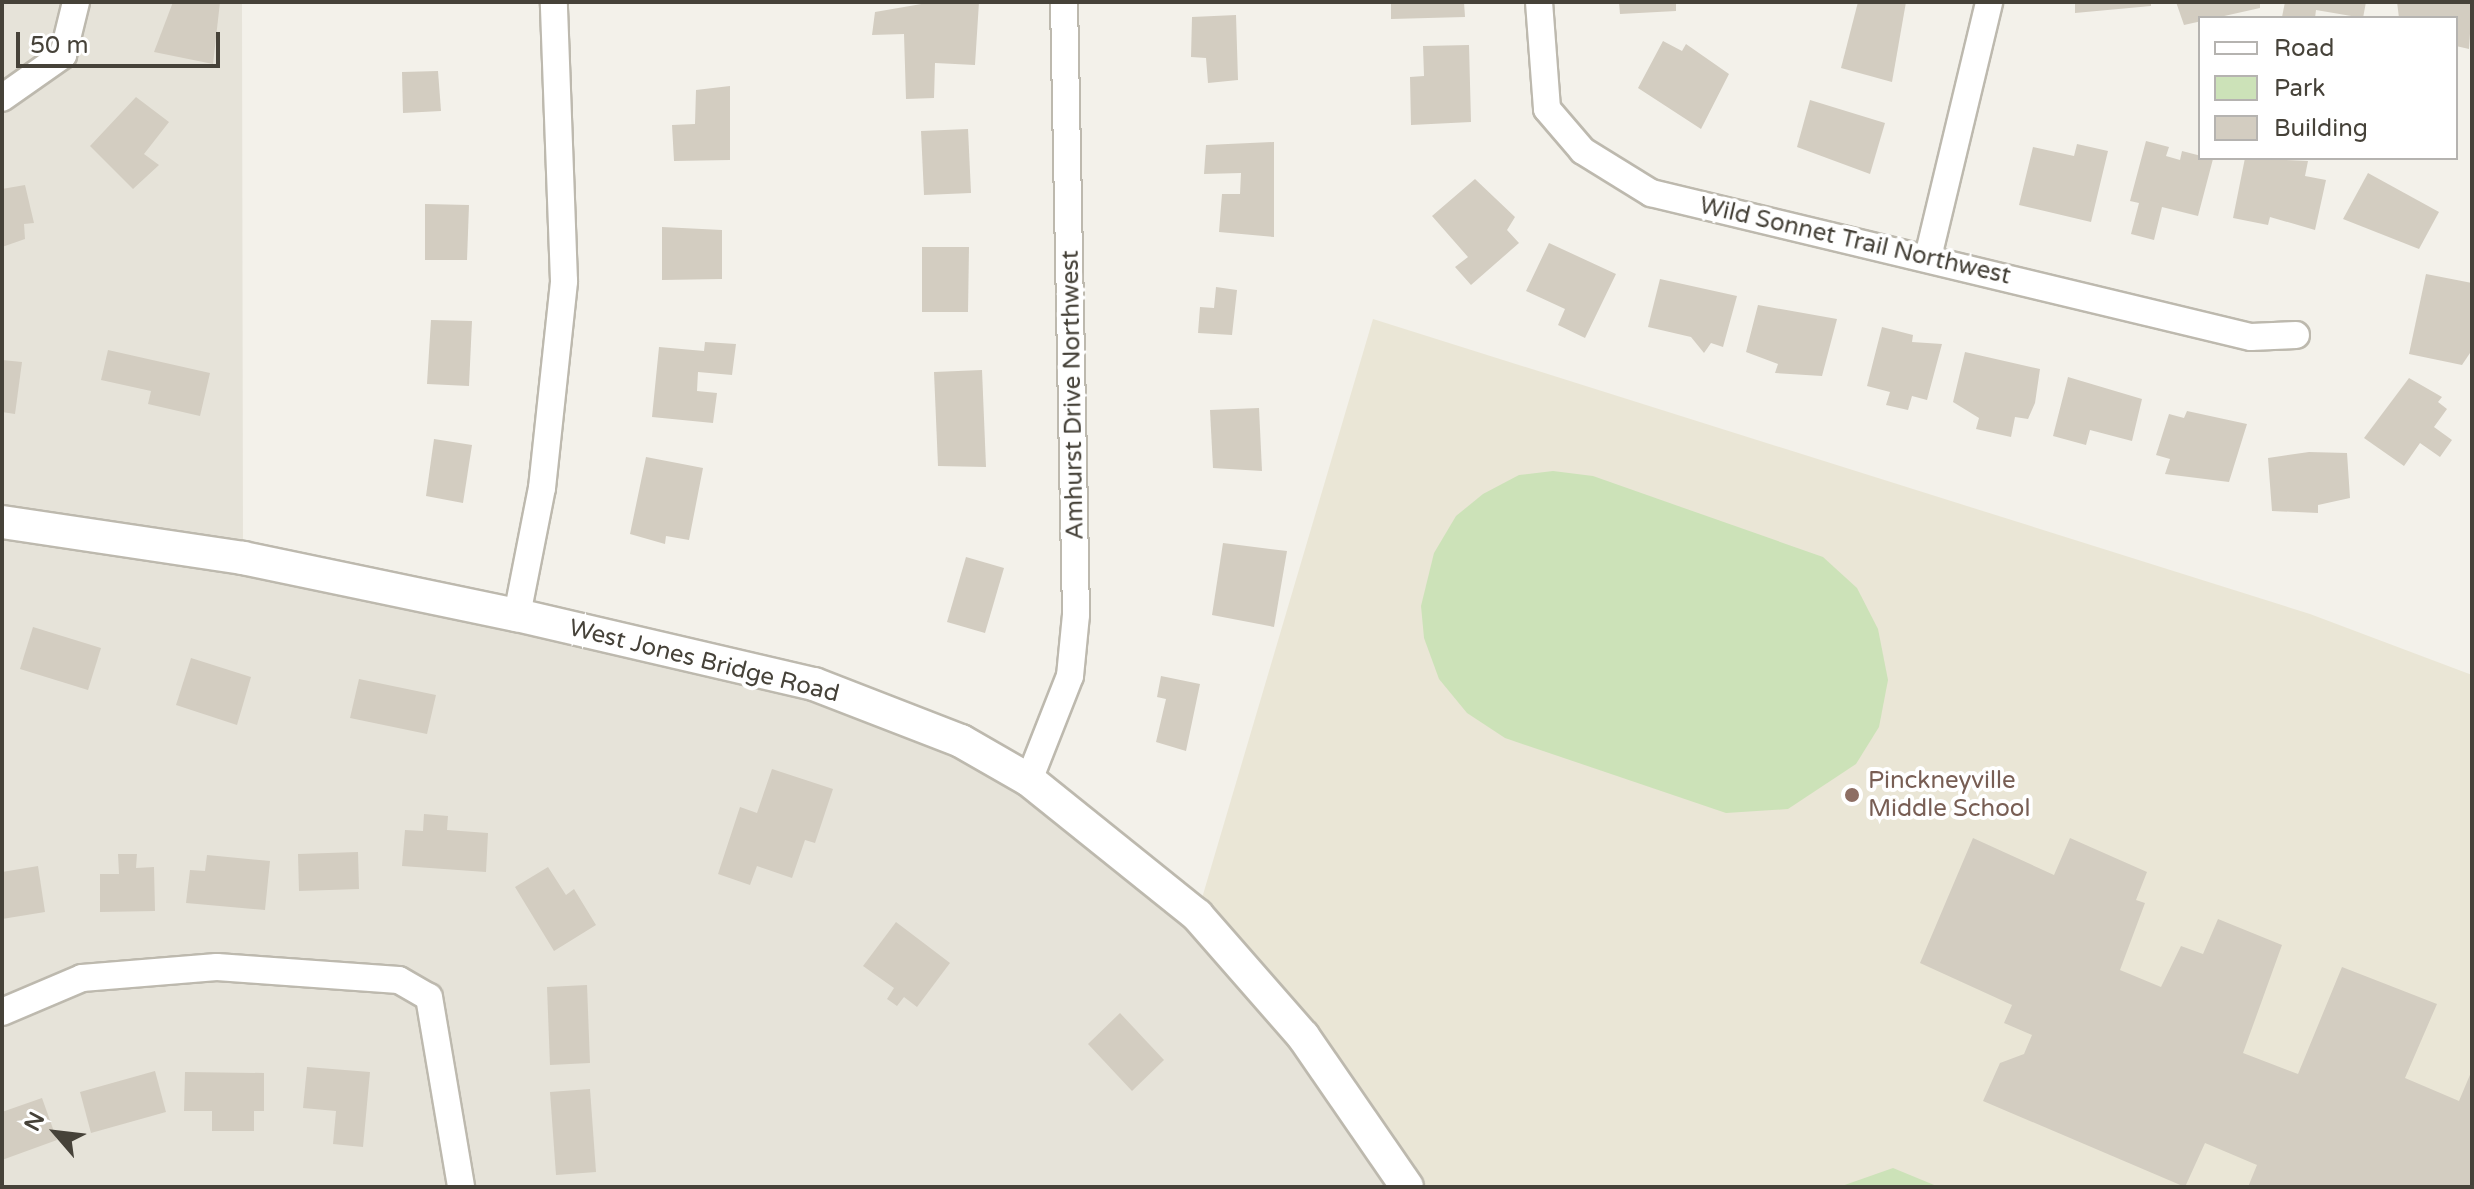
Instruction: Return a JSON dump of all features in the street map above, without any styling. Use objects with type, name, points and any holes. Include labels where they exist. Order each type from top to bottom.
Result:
[{"type":"street","points":[[2,98],[63,55],[76,2]]},
{"type":"street","points":[[517,615],[542,488],[564,281],[554,2]]},
{"type":"street","name":"Amhurst Drive Northwest","points":[[1029,780],[1070,676],[1076,615],[1064,2]]},
{"type":"street","name":"Wild Sonnet Trail Northwest","points":[[1539,2],[1547,109],[1583,151],[1651,193],[1928,257],[2251,337],[2296,335]]},
{"type":"street","points":[[1928,257],[1989,2]]},
{"type":"street","name":"West Jones Bridge Road","points":[[2,522],[243,558],[517,615],[814,684],[961,741],[1029,780],[1197,915],[1303,1036],[1407,1187]]},
{"type":"street","points":[[2,1012],[82,978],[217,967],[399,980],[429,997],[461,1187]]},
{"type":"shaded area","points":[[2,2],[242,2],[243,558],[517,615],[961,741],[1197,915],[1407,1187],[2,1187]]},
{"type":"shaded area","name":"Pinckneyville Middle School","points":[[1373,319],[2310,614],[2472,675],[2472,1187],[1407,1187],[1197,915]]},
{"type":"green space","points":[[1553,471],[1593,476],[1823,557],[1857,588],[1878,629],[1888,680],[1879,727],[1856,764],[1788,809],[1726,813],[1505,738],[1467,713],[1439,679],[1424,638],[1421,606],[1434,553],[1456,516],[1483,494],[1519,475]]},
{"type":"green space","points":[[1893,1168],[1939,1187],[1839,1187]]},
{"type":"building","points":[[173,2],[220,2],[213,64],[154,52]]},
{"type":"building","points":[[933,2],[979,2],[975,65],[935,63],[934,98],[906,99],[904,34],[872,35],[875,12]]},
{"type":"building","points":[[1391,2],[1464,2],[1465,17],[1391,19]]},
{"type":"building","points":[[1619,2],[1676,2],[1676,11],[1620,14]]},
{"type":"building","points":[[1858,2],[1906,2],[1892,82],[1841,68]]},
{"type":"building","points":[[2075,2],[2151,2],[2151,6],[2075,13]]},
{"type":"building","points":[[2176,2],[2260,2],[2260,8],[2224,16],[2198,16],[2198,22],[2184,25]]},
{"type":"building","points":[[2285,2],[2366,2],[2363,16],[2316,10],[2315,16],[2282,16]]},
{"type":"building","points":[[2397,2],[2472,2],[2469,49],[2458,46],[2458,16],[2399,16]]},
{"type":"building","points":[[1236,15],[1238,80],[1208,83],[1206,58],[1191,57],[1192,17]]},
{"type":"building","points":[[1663,41],[1682,51],[1686,44],[1729,74],[1701,129],[1638,88]]},
{"type":"building","points":[[1469,45],[1471,122],[1411,125],[1410,77],[1424,76],[1423,46]]},
{"type":"building","points":[[438,71],[441,111],[403,113],[402,72]]},
{"type":"building","points":[[730,86],[730,160],[674,161],[672,125],[695,124],[696,90]]},
{"type":"building","points":[[136,97],[169,122],[144,154],[159,165],[133,189],[90,146]]},
{"type":"building","points":[[1810,100],[1885,123],[1870,174],[1797,147]]},
{"type":"building","points":[[968,129],[971,193],[924,195],[921,131]]},
{"type":"building","points":[[2146,141],[2169,147],[2166,156],[2180,160],[2182,151],[2198,155],[2198,160],[2213,160],[2198,216],[2162,207],[2154,240],[2131,234],[2139,203],[2130,201]]},
{"type":"building","points":[[1274,142],[1274,237],[1219,232],[1222,194],[1240,194],[1241,173],[1204,174],[1206,145]]},
{"type":"building","points":[[2077,144],[2108,151],[2091,222],[2019,205],[2033,147],[2074,156]]},
{"type":"building","points":[[2245,160],[2308,161],[2305,176],[2326,180],[2315,230],[2270,217],[2268,225],[2233,218]]},
{"type":"building","points":[[2368,173],[2439,212],[2419,249],[2343,219]]},
{"type":"building","points":[[1475,179],[1515,217],[1507,230],[1519,243],[1471,285],[1455,267],[1468,257],[1432,216]]},
{"type":"building","points":[[25,185],[34,223],[24,224],[25,239],[2,247],[2,189]]},
{"type":"building","points":[[425,204],[469,205],[467,260],[425,260]]},
{"type":"building","points":[[662,227],[722,230],[722,279],[662,280]]},
{"type":"building","points":[[1549,243],[1616,274],[1585,338],[1558,325],[1565,309],[1526,291]]},
{"type":"building","points":[[922,247],[969,247],[968,312],[922,312]]},
{"type":"building","points":[[2426,274],[2472,283],[2472,350],[2462,365],[2409,354]]},
{"type":"building","points":[[1660,279],[1737,296],[1723,347],[1711,343],[1704,353],[1691,337],[1648,327]]},
{"type":"building","points":[[1216,287],[1237,290],[1232,335],[1198,333],[1200,307],[1214,308]]},
{"type":"building","points":[[1758,305],[1837,319],[1822,376],[1775,373],[1778,364],[1746,352]]},
{"type":"building","points":[[431,320],[472,321],[469,386],[427,384]]},
{"type":"building","points":[[1882,327],[1913,335],[1912,342],[1942,344],[1927,400],[1912,396],[1908,410],[1886,405],[1890,392],[1867,386]]},
{"type":"building","points":[[705,342],[736,344],[732,375],[698,372],[697,391],[717,393],[713,423],[652,417],[659,347],[704,351]]},
{"type":"building","points":[[108,350],[210,373],[200,416],[148,404],[151,391],[101,380]]},
{"type":"building","points":[[1965,352],[2040,369],[2035,403],[2028,419],[2015,417],[2011,437],[1976,429],[1979,418],[1953,402]]},
{"type":"building","points":[[2,360],[22,362],[15,414],[2,412]]},
{"type":"building","points":[[982,370],[986,467],[938,466],[934,372]]},
{"type":"building","points":[[2068,377],[2142,399],[2132,441],[2090,430],[2086,445],[2053,436]]},
{"type":"building","points":[[2409,378],[2442,397],[2438,402],[2447,409],[2434,427],[2452,440],[2440,457],[2420,443],[2404,466],[2364,438]]},
{"type":"building","points":[[1259,408],[1262,471],[1213,468],[1210,410]]},
{"type":"building","points":[[2187,411],[2247,424],[2229,482],[2165,474],[2170,459],[2156,455],[2169,414],[2184,418]]},
{"type":"building","points":[[434,439],[472,445],[463,503],[426,496]]},
{"type":"building","points":[[2309,452],[2347,453],[2350,498],[2318,505],[2318,513],[2272,511],[2268,458]]},
{"type":"building","points":[[646,457],[703,468],[689,540],[666,536],[665,544],[630,534]]},
{"type":"building","points":[[1223,543],[1287,551],[1274,627],[1212,615]]},
{"type":"building","points":[[966,557],[1004,568],[985,633],[947,622]]},
{"type":"building","points":[[33,627],[101,648],[88,690],[20,669]]},
{"type":"building","points":[[191,658],[251,677],[237,725],[176,705]]},
{"type":"building","points":[[1161,676],[1200,684],[1186,751],[1156,742],[1166,699],[1157,697]]},
{"type":"building","points":[[359,679],[436,695],[427,734],[350,718]]},
{"type":"building","points":[[772,769],[833,789],[815,843],[805,840],[792,878],[757,866],[750,885],[718,874],[740,807],[757,813]]},
{"type":"building","points":[[424,814],[448,816],[447,830],[488,833],[486,872],[402,866],[405,830],[423,831]]},
{"type":"building","points":[[1973,838],[2054,875],[2070,838],[2147,872],[2136,900],[2145,903],[2120,970],[2161,987],[2181,946],[2203,954],[2218,919],[2282,945],[2243,1053],[2298,1074],[2342,967],[2437,1004],[2405,1078],[2459,1101],[2472,1070],[2472,1187],[2248,1187],[2257,1165],[2205,1143],[2185,1187],[1983,1101],[2000,1063],[2024,1054],[2032,1035],[2004,1023],[2012,1005],[1920,963]]},
{"type":"building","points":[[358,852],[359,889],[299,891],[298,854]]},
{"type":"building","points":[[118,854],[137,854],[136,868],[154,867],[155,911],[100,912],[100,874],[119,874]]},
{"type":"building","points":[[207,855],[270,861],[265,910],[186,903],[190,870],[205,871]]},
{"type":"building","points":[[38,866],[45,912],[2,919],[2,872]]},
{"type":"building","points":[[548,867],[566,895],[574,889],[596,925],[554,951],[515,887]]},
{"type":"building","points":[[896,922],[950,963],[917,1007],[904,997],[897,1006],[887,999],[894,988],[863,966]]},
{"type":"building","points":[[587,985],[590,1063],[550,1065],[547,987]]},
{"type":"building","points":[[1120,1013],[1164,1060],[1132,1091],[1088,1044]]},
{"type":"building","points":[[307,1067],[370,1072],[363,1147],[333,1144],[336,1111],[303,1108]]},
{"type":"building","points":[[155,1071],[166,1112],[91,1133],[80,1092]]},
{"type":"building","points":[[185,1072],[264,1073],[264,1111],[254,1111],[254,1131],[212,1131],[212,1111],[184,1111]]},
{"type":"building","points":[[590,1089],[596,1172],[556,1175],[550,1092]]},
{"type":"building","points":[[42,1098],[57,1140],[2,1160],[2,1112]]},
{"type":"place","name":"Pinckneyville Middle School","points":[[1852,795]]}]
